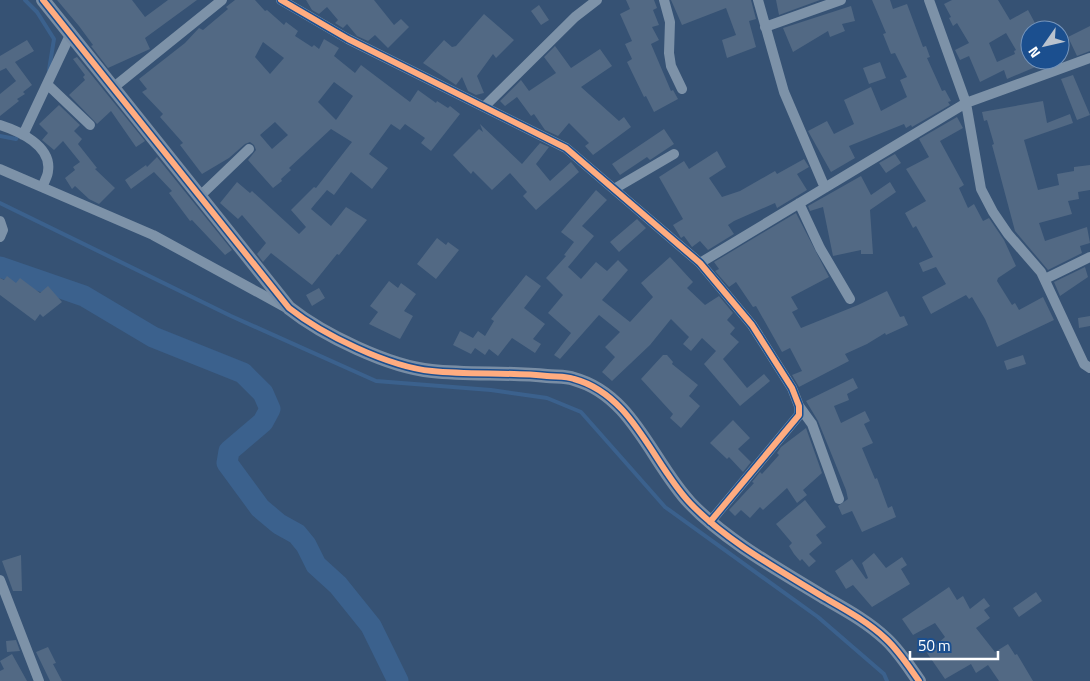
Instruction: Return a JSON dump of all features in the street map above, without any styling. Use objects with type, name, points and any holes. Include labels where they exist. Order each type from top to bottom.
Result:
[{"type":"street","points":[[43,0],[288,308]]},
{"type":"street","points":[[114,87],[222,0]]},
{"type":"street","points":[[281,0],[348,39],[566,148],[700,263],[752,325],[792,388],[800,406],[812,424],[839,499]]},
{"type":"street","points":[[484,107],[575,17],[596,0]]},
{"type":"street","points":[[664,0],[670,22],[669,53],[671,66],[682,89]]},
{"type":"street","points":[[758,0],[784,92],[825,188]]},
{"type":"street","points":[[765,27],[841,0]]},
{"type":"street","points":[[929,0],[966,103],[981,189],[993,212],[1044,279],[1084,364],[1090,368]]},
{"type":"street","points":[[22,134],[48,85],[71,33]]},
{"type":"street","points":[[700,263],[966,103],[1090,58]]},
{"type":"street","points":[[48,85],[90,125]]},
{"type":"street","points":[[3,126],[22,134],[37,144],[48,162],[48,171],[43,186]]},
{"type":"street","points":[[200,196],[250,149]]},
{"type":"street","points":[[614,190],[674,154]]},
{"type":"street","points":[[0,169],[153,235],[288,308],[325,332],[408,368],[432,371],[530,374],[573,378],[585,383],[616,403],[631,420],[689,503],[710,522],[792,578],[858,618],[886,639],[920,681]]},
{"type":"street","points":[[799,203],[820,248],[850,298]]},
{"type":"street","points":[[1044,279],[1090,257]]},
{"type":"street","points":[[710,522],[799,415],[800,406]]},
{"type":"street","points":[[0,580],[39,681]]},
{"type":"building","points":[[57,0],[132,0],[145,17],[168,0],[197,0],[145,38],[150,49],[108,68],[79,26]]},
{"type":"building","points":[[235,0],[255,0],[265,11],[267,10],[284,25],[286,22],[298,31],[295,36],[312,47],[314,45],[319,49],[324,39],[339,48],[334,56],[355,73],[361,65],[410,102],[418,90],[436,103],[437,101],[448,108],[450,106],[460,114],[431,151],[421,143],[425,138],[405,124],[400,130],[391,124],[369,154],[388,168],[372,189],[351,172],[334,195],[327,190],[311,209],[331,226],[346,207],[367,220],[312,285],[271,253],[263,262],[257,254],[266,243],[242,215],[238,219],[220,203],[237,182],[250,193],[252,191],[299,234],[306,227],[291,210],[314,187],[316,188],[352,142],[331,129],[289,168],[291,170],[273,188],[248,160],[256,150],[250,142],[229,158],[202,174],[180,145],[183,143],[160,117],[163,114],[142,92],[147,89],[139,79],[185,43],[199,28],[203,30],[228,9],[226,7]],"holes":[[[263,42],[284,58],[270,74],[255,57]],[[334,82],[353,96],[336,120],[318,102]],[[275,122],[288,135],[272,149],[260,135]]]},
{"type":"building","points":[[306,0],[374,0],[394,25],[401,19],[409,27],[388,48],[375,35],[368,41],[357,36],[347,24],[343,28],[335,23],[338,20],[327,7],[319,14],[312,10]]},
{"type":"building","points":[[626,0],[654,0],[657,8],[653,10],[659,25],[652,27],[659,40],[651,44],[671,91],[673,90],[678,99],[654,112],[646,96],[644,97],[627,62],[632,59],[625,44],[632,41],[620,14],[630,9]]},
{"type":"building","points":[[671,0],[751,0],[756,19],[749,21],[756,47],[727,58],[722,40],[736,35],[726,8],[682,25]]},
{"type":"building","points":[[776,0],[820,0],[779,15]]},
{"type":"building","points":[[872,0],[890,0],[893,9],[907,4],[923,47],[926,46],[930,57],[927,58],[942,91],[945,90],[951,101],[948,102],[950,105],[912,127],[911,125],[906,128],[904,124],[849,146],[855,158],[831,172],[808,131],[827,121],[834,134],[854,124],[844,100],[871,87],[881,111],[907,97],[900,80],[907,77],[895,53],[891,54],[883,34],[886,33]]},
{"type":"building","points":[[952,0],[998,0],[1010,20],[1028,10],[1033,20],[1020,20],[1020,70],[1028,70],[1007,79],[1004,70],[980,82],[969,56],[960,60],[955,50],[969,43],[957,23],[953,26],[949,18],[951,17],[944,4]],"holes":[[[1006,33],[1016,50],[1014,51],[1015,54],[997,62],[989,43]]]},
{"type":"building","points":[[539,5],[549,20],[541,25],[531,11]]},
{"type":"building","points":[[851,6],[855,21],[842,24],[845,31],[830,37],[828,31],[793,52],[783,28]]},
{"type":"building","points":[[484,14],[514,40],[496,58],[493,54],[477,76],[484,93],[476,95],[468,91],[462,77],[456,85],[423,63],[444,40],[452,47],[456,46]]},
{"type":"building","points":[[1090,26],[1090,51],[1077,56],[1070,41],[1070,36]]},
{"type":"building","points":[[27,40],[34,51],[15,62],[32,85],[23,92],[25,94],[17,99],[19,101],[0,116],[0,94],[16,81],[6,68],[0,71],[0,56]]},
{"type":"building","points":[[555,46],[571,68],[600,49],[612,66],[581,87],[619,121],[624,117],[631,127],[593,155],[585,146],[589,143],[569,123],[558,136],[545,130],[534,114],[531,116],[517,97],[505,106],[500,101],[521,80],[529,91],[556,73],[544,57]]},
{"type":"building","points":[[77,57],[145,141],[136,147],[111,111],[97,124],[69,95],[85,80],[83,77],[85,75],[73,59]]},
{"type":"building","points":[[880,62],[886,78],[869,84],[863,68]]},
{"type":"building","points":[[1073,75],[1090,115],[1077,120],[1061,79]]},
{"type":"building","points":[[1043,101],[1047,123],[1070,114],[1073,123],[1024,140],[1038,190],[1059,185],[1057,174],[1074,171],[1074,167],[1090,165],[1090,190],[1078,192],[1079,199],[1068,201],[1072,214],[1039,223],[1045,241],[1087,227],[1090,243],[1080,246],[1082,253],[1048,270],[1015,231],[992,145],[994,144],[987,120],[984,121],[982,112]]},
{"type":"building","points":[[59,105],[80,125],[74,131],[82,139],[78,144],[97,168],[95,169],[115,188],[99,204],[89,199],[75,186],[72,189],[65,178],[75,170],[73,167],[80,162],[63,141],[54,150],[42,140],[48,133],[39,124]]},
{"type":"building","points":[[957,117],[963,128],[940,141],[964,185],[959,188],[968,208],[974,204],[983,221],[989,218],[1004,240],[1016,266],[998,278],[997,281],[1012,305],[1015,303],[1019,310],[1043,297],[1054,320],[997,347],[985,319],[972,297],[969,299],[966,295],[931,314],[922,297],[946,284],[936,267],[923,272],[919,263],[933,257],[916,226],[913,228],[905,213],[926,201],[906,169],[929,157],[919,139]]},
{"type":"building","points":[[480,124],[522,164],[540,143],[549,147],[536,164],[550,181],[571,162],[579,172],[536,210],[523,196],[527,192],[510,173],[492,190],[473,171],[471,174],[453,155],[479,129],[483,132]]},
{"type":"building","points":[[664,129],[674,144],[650,160],[647,157],[620,175],[612,164]]},
{"type":"building","points":[[717,151],[726,167],[709,178],[722,197],[740,191],[775,171],[777,174],[804,159],[809,167],[797,174],[807,190],[777,208],[775,203],[734,221],[728,225],[734,234],[708,250],[700,241],[692,247],[684,236],[681,238],[673,225],[683,219],[659,177],[684,161],[689,169]]},
{"type":"building","points":[[895,154],[901,163],[886,173],[879,163]]},
{"type":"building","points":[[157,157],[232,250],[225,255],[192,220],[190,221],[169,193],[172,191],[154,172],[131,189],[125,180],[146,165],[147,167]]},
{"type":"building","points":[[861,176],[871,195],[890,182],[896,192],[870,210],[873,254],[861,254],[861,250],[833,256],[823,207],[810,211],[808,206]]},
{"type":"building","points":[[596,190],[607,200],[582,226],[594,236],[568,267],[581,279],[596,262],[607,271],[618,260],[628,270],[602,300],[630,322],[653,297],[641,283],[670,257],[693,282],[687,288],[705,305],[719,296],[733,313],[727,320],[735,328],[730,334],[739,342],[723,359],[747,388],[764,374],[770,381],[740,406],[704,364],[716,351],[702,338],[691,351],[683,344],[689,337],[671,319],[650,345],[612,381],[602,372],[615,357],[605,347],[620,332],[599,315],[560,359],[554,355],[571,333],[548,313],[563,295],[546,278],[566,256],[564,255],[574,242],[561,232]]},
{"type":"building","points":[[796,213],[829,277],[791,297],[798,309],[792,312],[801,328],[887,291],[900,317],[904,316],[908,325],[886,335],[885,333],[845,354],[849,361],[799,387],[792,375],[802,371],[790,348],[782,352],[756,306],[753,307],[736,282],[729,287],[715,271],[719,269],[714,262]]},
{"type":"building","points":[[637,219],[646,228],[619,252],[610,242]]},
{"type":"building","points":[[437,238],[446,245],[448,242],[459,250],[436,279],[417,264]]},
{"type":"building","points":[[1085,267],[1088,277],[1060,296],[1054,282]]},
{"type":"building","points":[[526,275],[541,286],[524,308],[545,324],[533,339],[541,344],[535,353],[512,338],[498,356],[489,349],[485,355],[475,348],[471,354],[453,345],[460,331],[473,338],[478,331],[485,336],[494,321],[491,319]]},
{"type":"building","points":[[7,276],[16,283],[20,278],[40,293],[48,286],[62,302],[43,317],[40,314],[35,321],[0,295],[0,278],[4,280]]},
{"type":"building","points":[[389,281],[398,288],[401,283],[416,294],[404,311],[413,316],[400,339],[369,324],[378,312],[370,306]]},
{"type":"building","points":[[319,288],[325,298],[312,306],[306,295]]},
{"type":"building","points":[[1090,316],[1090,326],[1079,328],[1078,318]]},
{"type":"building","points":[[663,355],[667,355],[673,362],[672,364],[698,385],[689,396],[700,406],[681,428],[670,418],[673,414],[641,379]]},
{"type":"building","points":[[1023,355],[1026,364],[1007,370],[1004,361]]},
{"type":"building","points":[[853,378],[858,388],[847,394],[849,400],[834,406],[841,423],[865,411],[870,421],[864,424],[873,443],[862,448],[875,479],[877,478],[888,508],[892,506],[896,517],[862,532],[852,511],[842,515],[838,506],[848,499],[846,490],[818,421],[806,401]]},
{"type":"building","points":[[733,420],[750,438],[738,449],[751,462],[743,472],[729,457],[727,459],[710,443]]},
{"type":"building","points":[[806,428],[822,473],[803,490],[807,495],[797,503],[787,488],[763,510],[760,507],[750,518],[741,510],[735,516],[729,510],[754,483],[752,482],[760,472],[762,474],[779,455],[777,453],[781,447]]},
{"type":"building","points":[[805,500],[826,527],[816,535],[822,543],[809,554],[816,561],[809,567],[794,554],[789,546],[792,543],[776,524]]},
{"type":"building","points":[[874,553],[886,568],[902,557],[907,565],[901,569],[910,584],[872,607],[853,585],[846,589],[835,571],[852,559],[866,579],[868,578],[862,563]]},
{"type":"building","points":[[21,555],[22,591],[13,591],[2,561]]},
{"type":"building","points":[[949,587],[957,600],[963,596],[970,609],[984,598],[990,606],[984,610],[990,618],[976,628],[995,652],[1008,644],[1015,655],[1017,654],[1033,681],[999,681],[988,665],[976,673],[971,664],[945,679],[927,653],[945,637],[935,623],[913,635],[902,619]]},
{"type":"building","points":[[1036,592],[1042,601],[1019,617],[1013,608]]},
{"type":"building","points":[[16,640],[20,651],[7,652],[6,641]]},
{"type":"building","points":[[48,647],[56,663],[53,664],[62,681],[50,681],[36,652]]},
{"type":"building","points":[[12,654],[27,681],[0,681],[0,671],[4,669],[0,661]]},
{"type":"waterway","points":[[25,0],[37,12],[54,39],[49,70]]},
{"type":"waterway","points":[[0,136],[16,139],[18,135]]},
{"type":"waterway","points":[[0,203],[231,316],[376,381],[491,390],[547,398],[581,412],[665,507],[818,617],[884,674],[887,681]]},
{"type":"waterway","points":[[0,267],[84,296],[153,337],[243,373],[263,393],[270,409],[263,422],[229,451],[227,463],[260,508],[279,524],[297,534],[306,545],[316,565],[338,585],[371,626],[398,681]]},
{"type":"cycle path","points":[[43,0],[289,308],[338,339],[377,356],[415,368],[446,372],[564,377],[594,387],[612,400],[627,415],[677,487],[704,517],[754,555],[872,627],[904,659],[919,681]]},
{"type":"cycle path","points":[[281,0],[348,39],[566,148],[700,263],[752,325],[792,388],[799,406],[799,415],[710,522]]}]
